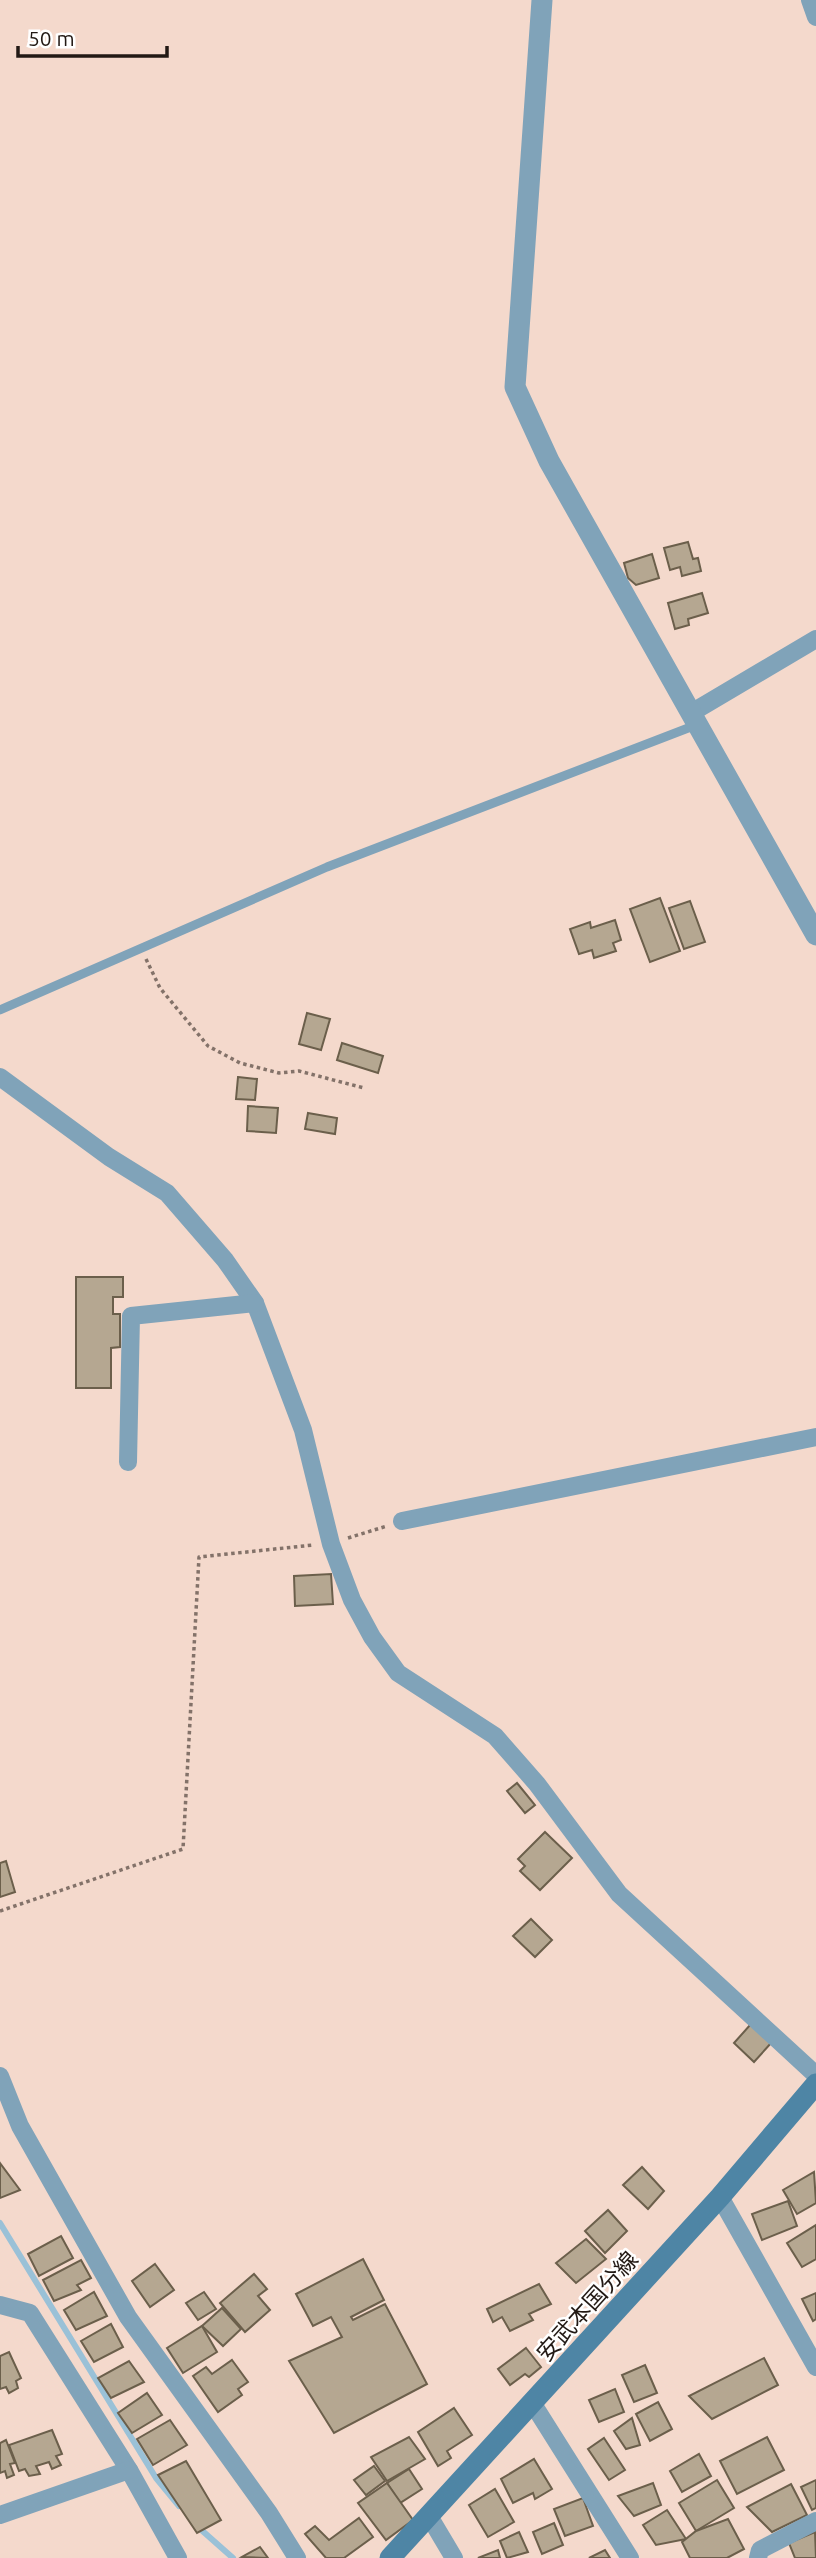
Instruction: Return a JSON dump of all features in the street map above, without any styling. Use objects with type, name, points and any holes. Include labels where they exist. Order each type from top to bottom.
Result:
[{"type":"main road","name":"安武本国分線","points":[[390,2558],[720,2197],[816,2084]]},
{"type":"street","points":[[542,0],[515,387],[549,461],[816,935]]},
{"type":"street","points":[[810,0],[816,17]]},
{"type":"street","points":[[694,719],[816,639]]},
{"type":"street","points":[[0,1077],[108,1157],[167,1193],[225,1260],[255,1303],[303,1430],[331,1544],[352,1600],[398,1673],[495,1736],[537,1784],[619,1894],[816,2075]]},
{"type":"street","points":[[128,1462],[131,1316],[255,1303]]},
{"type":"street","points":[[402,1521],[816,1437]]},
{"type":"street","points":[[0,2076],[20,2126],[128,2317],[270,2513],[297,2558]]},
{"type":"street","points":[[720,2197],[816,2367]]},
{"type":"street","points":[[0,2305],[30,2313],[129,2470],[178,2558]]},
{"type":"street","points":[[533,2404],[630,2558]]},
{"type":"street","points":[[0,2515],[129,2470]]},
{"type":"street","points":[[429,2516],[454,2558]]},
{"type":"street","points":[[758,2558],[760,2550],[816,2521]]},
{"type":"lane","points":[[0,1010],[327,867],[694,719]]},
{"type":"path","points":[[139,948],[160,988],[208,1046],[240,1063],[279,1073],[299,1072],[364,1088]]},
{"type":"path","points":[[0,1911],[183,1849],[199,1557],[331,1544],[402,1521]]},
{"type":"building","points":[[688,542],[693,559],[698,558],[701,571],[682,576],[680,567],[670,570],[664,548]]},
{"type":"building","points":[[652,554],[659,578],[636,585],[628,578],[624,563]]},
{"type":"building","points":[[702,593],[708,613],[688,619],[689,625],[675,629],[668,603]]},
{"type":"building","points":[[660,898],[680,951],[650,962],[630,909]]},
{"type":"building","points":[[690,901],[705,942],[684,949],[669,908]]},
{"type":"building","points":[[615,920],[621,940],[613,943],[616,951],[594,958],[592,950],[579,954],[570,929],[590,922],[591,928]]},
{"type":"building","points":[[307,1013],[330,1019],[321,1050],[299,1044]]},
{"type":"building","points":[[342,1043],[383,1056],[378,1073],[337,1060]]},
{"type":"building","points":[[238,1077],[257,1079],[255,1100],[236,1099]]},
{"type":"building","points":[[248,1106],[278,1108],[276,1133],[247,1131]]},
{"type":"building","points":[[308,1113],[337,1118],[335,1134],[305,1129]]},
{"type":"building","points":[[76,1277],[123,1277],[123,1297],[113,1297],[113,1314],[120,1314],[120,1347],[111,1348],[111,1388],[76,1388]]},
{"type":"building","points":[[331,1574],[333,1604],[295,1606],[294,1576]]},
{"type":"building","points":[[517,1783],[535,1805],[525,1813],[507,1791]]},
{"type":"building","points":[[545,1832],[572,1858],[540,1890],[520,1871],[525,1866],[518,1859]]},
{"type":"building","points":[[6,1861],[15,1892],[0,1897],[0,1863]]},
{"type":"building","points":[[531,1919],[552,1940],[535,1957],[513,1936]]},
{"type":"building","points":[[751,2024],[772,2042],[754,2062],[734,2043]]},
{"type":"building","points":[[0,2163],[20,2190],[0,2198]]},
{"type":"building","points":[[642,2167],[664,2191],[648,2209],[623,2185]]},
{"type":"building","points":[[814,2172],[816,2203],[797,2214],[783,2190]]},
{"type":"building","points":[[788,2201],[797,2226],[762,2240],[752,2214]]},
{"type":"building","points":[[608,2210],[627,2231],[605,2253],[585,2231]]},
{"type":"building","points":[[816,2225],[816,2259],[802,2267],[787,2243]]},
{"type":"building","points":[[61,2236],[73,2258],[39,2276],[28,2254]]},
{"type":"building","points":[[586,2239],[606,2259],[576,2283],[556,2263]]},
{"type":"building","points":[[363,2259],[384,2300],[351,2317],[353,2320],[385,2304],[427,2384],[334,2433],[289,2361],[342,2337],[331,2317],[313,2326],[296,2294]]},
{"type":"building","points":[[81,2260],[91,2278],[77,2285],[81,2290],[54,2301],[43,2280]]},
{"type":"building","points":[[155,2264],[174,2290],[150,2307],[132,2281]]},
{"type":"building","points":[[254,2274],[267,2289],[258,2296],[270,2310],[245,2332],[220,2303]]},
{"type":"building","points":[[539,2284],[551,2304],[529,2314],[533,2320],[510,2331],[502,2317],[493,2322],[487,2309]]},
{"type":"building","points":[[94,2292],[107,2316],[76,2330],[64,2310]]},
{"type":"building","points":[[204,2292],[216,2309],[198,2320],[186,2303]]},
{"type":"building","points":[[816,2293],[816,2319],[813,2321],[802,2299]]},
{"type":"building","points":[[222,2308],[241,2329],[223,2346],[202,2326]]},
{"type":"building","points":[[111,2324],[123,2347],[94,2362],[81,2341]]},
{"type":"building","points":[[202,2326],[217,2352],[183,2373],[167,2348]]},
{"type":"building","points":[[526,2348],[541,2367],[529,2377],[525,2374],[510,2385],[498,2369]]},
{"type":"building","points":[[9,2352],[21,2378],[16,2381],[18,2388],[9,2393],[6,2387],[0,2389],[0,2356]]},
{"type":"building","points":[[764,2358],[778,2385],[712,2419],[689,2396]]},
{"type":"building","points":[[232,2360],[248,2382],[238,2389],[242,2395],[218,2412],[193,2376],[206,2367],[212,2374]]},
{"type":"building","points":[[129,2361],[144,2382],[111,2398],[98,2378]]},
{"type":"building","points":[[645,2365],[657,2393],[634,2402],[622,2375]]},
{"type":"building","points":[[615,2389],[624,2412],[599,2422],[589,2400]]},
{"type":"building","points":[[147,2393],[162,2415],[132,2433],[118,2413]]},
{"type":"building","points":[[658,2402],[672,2429],[650,2441],[636,2414]]},
{"type":"building","points":[[454,2408],[472,2435],[447,2451],[451,2458],[438,2466],[418,2432]]},
{"type":"building","points":[[632,2418],[640,2445],[626,2449],[614,2431]]},
{"type":"building","points":[[170,2420],[187,2445],[153,2465],[137,2439]]},
{"type":"building","points":[[52,2430],[62,2454],[56,2456],[61,2465],[52,2469],[49,2462],[36,2466],[40,2474],[29,2476],[25,2469],[19,2471],[9,2445]]},
{"type":"building","points":[[409,2437],[425,2459],[387,2481],[371,2457]]},
{"type":"building","points":[[767,2437],[784,2470],[737,2494],[720,2461]]},
{"type":"building","points":[[604,2438],[625,2470],[609,2480],[588,2449]]},
{"type":"building","points":[[6,2440],[15,2463],[10,2464],[14,2475],[7,2478],[5,2471],[0,2473],[0,2443]]},
{"type":"building","points":[[699,2454],[711,2476],[682,2492],[670,2471]]},
{"type":"building","points":[[534,2459],[552,2489],[535,2499],[533,2493],[513,2503],[501,2479]]},
{"type":"building","points":[[186,2461],[221,2520],[197,2533],[158,2475]]},
{"type":"building","points":[[374,2466],[385,2481],[366,2495],[354,2480]]},
{"type":"building","points":[[409,2469],[422,2489],[400,2503],[387,2483]]},
{"type":"building","points":[[717,2480],[734,2508],[696,2531],[679,2503]]},
{"type":"building","points":[[816,2480],[816,2508],[812,2510],[801,2487]]},
{"type":"building","points":[[387,2483],[413,2520],[386,2540],[358,2503]]},
{"type":"building","points":[[653,2483],[661,2505],[634,2516],[618,2496]]},
{"type":"building","points":[[791,2484],[807,2515],[772,2532],[747,2507]]},
{"type":"building","points":[[495,2489],[514,2522],[488,2537],[469,2505]]},
{"type":"building","points":[[583,2498],[593,2526],[565,2536],[554,2509]]},
{"type":"building","points":[[667,2510],[686,2539],[656,2545],[643,2525]]},
{"type":"building","points":[[359,2518],[373,2537],[344,2558],[326,2558],[305,2534],[315,2526],[329,2540]]},
{"type":"building","points":[[728,2519],[744,2549],[727,2558],[690,2558],[682,2542],[696,2531]]},
{"type":"building","points":[[554,2523],[563,2545],[542,2554],[533,2532]]},
{"type":"building","points":[[519,2532],[528,2552],[507,2558],[500,2541]]},
{"type":"building","points":[[815,2532],[816,2558],[795,2558],[789,2543]]},
{"type":"building","points":[[260,2547],[268,2558],[242,2557]]},
{"type":"building","points":[[498,2550],[500,2558],[478,2558]]},
{"type":"building","points":[[605,2550],[610,2558],[589,2558]]},
{"type":"waterway","points":[[0,2223],[156,2478],[179,2506]]},
{"type":"waterway","points":[[198,2527],[233,2558]]}]
